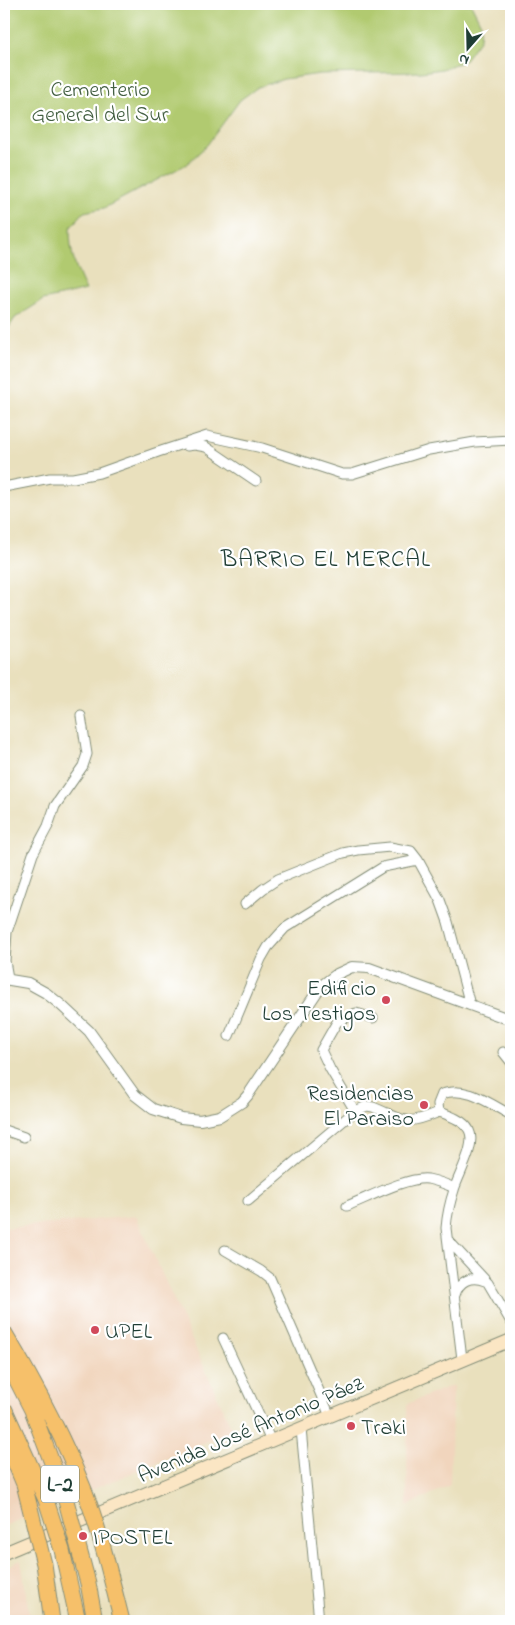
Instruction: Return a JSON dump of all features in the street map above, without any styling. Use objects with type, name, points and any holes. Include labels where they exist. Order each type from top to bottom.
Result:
[{"type":"highway","points":[[4,1332],[30,1376],[63,1440],[86,1494],[106,1558],[122,1621]]},
{"type":"highway","name":"L-2","points":[[4,1354],[32,1410],[65,1497],[88,1583],[95,1621]]},
{"type":"highway","name":"L-2","points":[[4,1408],[46,1500],[62,1550],[78,1621]]},
{"type":"highway","points":[[4,1436],[24,1484],[44,1564],[52,1621]]},
{"type":"main road","name":"Avenida José Antonio Páez","points":[[4,1553],[511,1340]]},
{"type":"street","points":[[4,486],[50,478],[73,478],[99,473],[198,438],[214,437],[262,448],[342,474],[352,474],[429,450],[475,442],[511,440]]},
{"type":"street","points":[[158,452],[200,445],[256,481]]},
{"type":"street","points":[[81,716],[87,754],[84,766],[55,806],[48,826],[33,854],[7,932],[6,978],[28,983],[62,1005],[89,1031],[134,1095],[153,1109],[180,1118],[200,1120],[220,1116],[242,1102],[321,986],[337,974],[352,967],[369,968],[511,1020]]},
{"type":"street","points":[[245,904],[278,879],[343,853],[390,848],[411,851],[440,900],[448,922],[470,1005]]},
{"type":"street","points":[[229,1036],[261,959],[268,947],[285,928],[383,867],[418,860]]},
{"type":"street","points":[[355,1111],[321,1050],[337,1022],[356,1012],[373,1018]]},
{"type":"street","points":[[503,1052],[511,1062]]},
{"type":"street","points":[[439,1112],[440,1096],[456,1091],[466,1092],[511,1115]]},
{"type":"street","points":[[248,1201],[355,1111],[367,1106],[406,1121],[414,1121],[439,1112],[465,1124],[471,1136],[466,1159],[454,1188],[446,1228],[462,1359]]},
{"type":"street","points":[[4,1130],[24,1138]]},
{"type":"street","points":[[347,1206],[411,1180],[427,1179],[454,1188]]},
{"type":"street","points":[[448,1239],[488,1283],[511,1322]]},
{"type":"street","points":[[225,1250],[270,1278],[330,1416]]},
{"type":"street","points":[[454,1295],[457,1288],[468,1278],[478,1278],[488,1283]]},
{"type":"street","points":[[223,1338],[270,1441]]},
{"type":"street","points":[[300,1429],[319,1621]]},
{"type":"shaded area","name":"UPEL","points":[[136,1216],[233,1431],[4,1526],[4,1228]]},
{"type":"shaded area","points":[[453,1385],[450,1485],[407,1506],[407,1404]]},
{"type":"shaded area","points":[[21,1560],[30,1621],[4,1621],[4,1568]]},
{"type":"green space","name":"Cementerio General del Sur","points":[[4,4],[471,4],[481,24],[480,39],[464,61],[442,69],[421,72],[320,74],[284,79],[258,87],[240,100],[207,145],[187,164],[104,208],[84,212],[70,228],[74,260],[86,290],[43,300],[15,318],[4,335]]},
{"type":"place","name":"Edificio Los Testigos","points":[[386,1000]]},
{"type":"place","name":"Residencias El Paraiso","points":[[424,1105]]},
{"type":"place","name":"UPEL","points":[[95,1330]]},
{"type":"place","name":"Traki","points":[[351,1426]]},
{"type":"place","name":"IPOSTEL","points":[[83,1536]]},
{"type":"district","name":"BARRIO EL MERCAL","points":[[326,558]]}]
